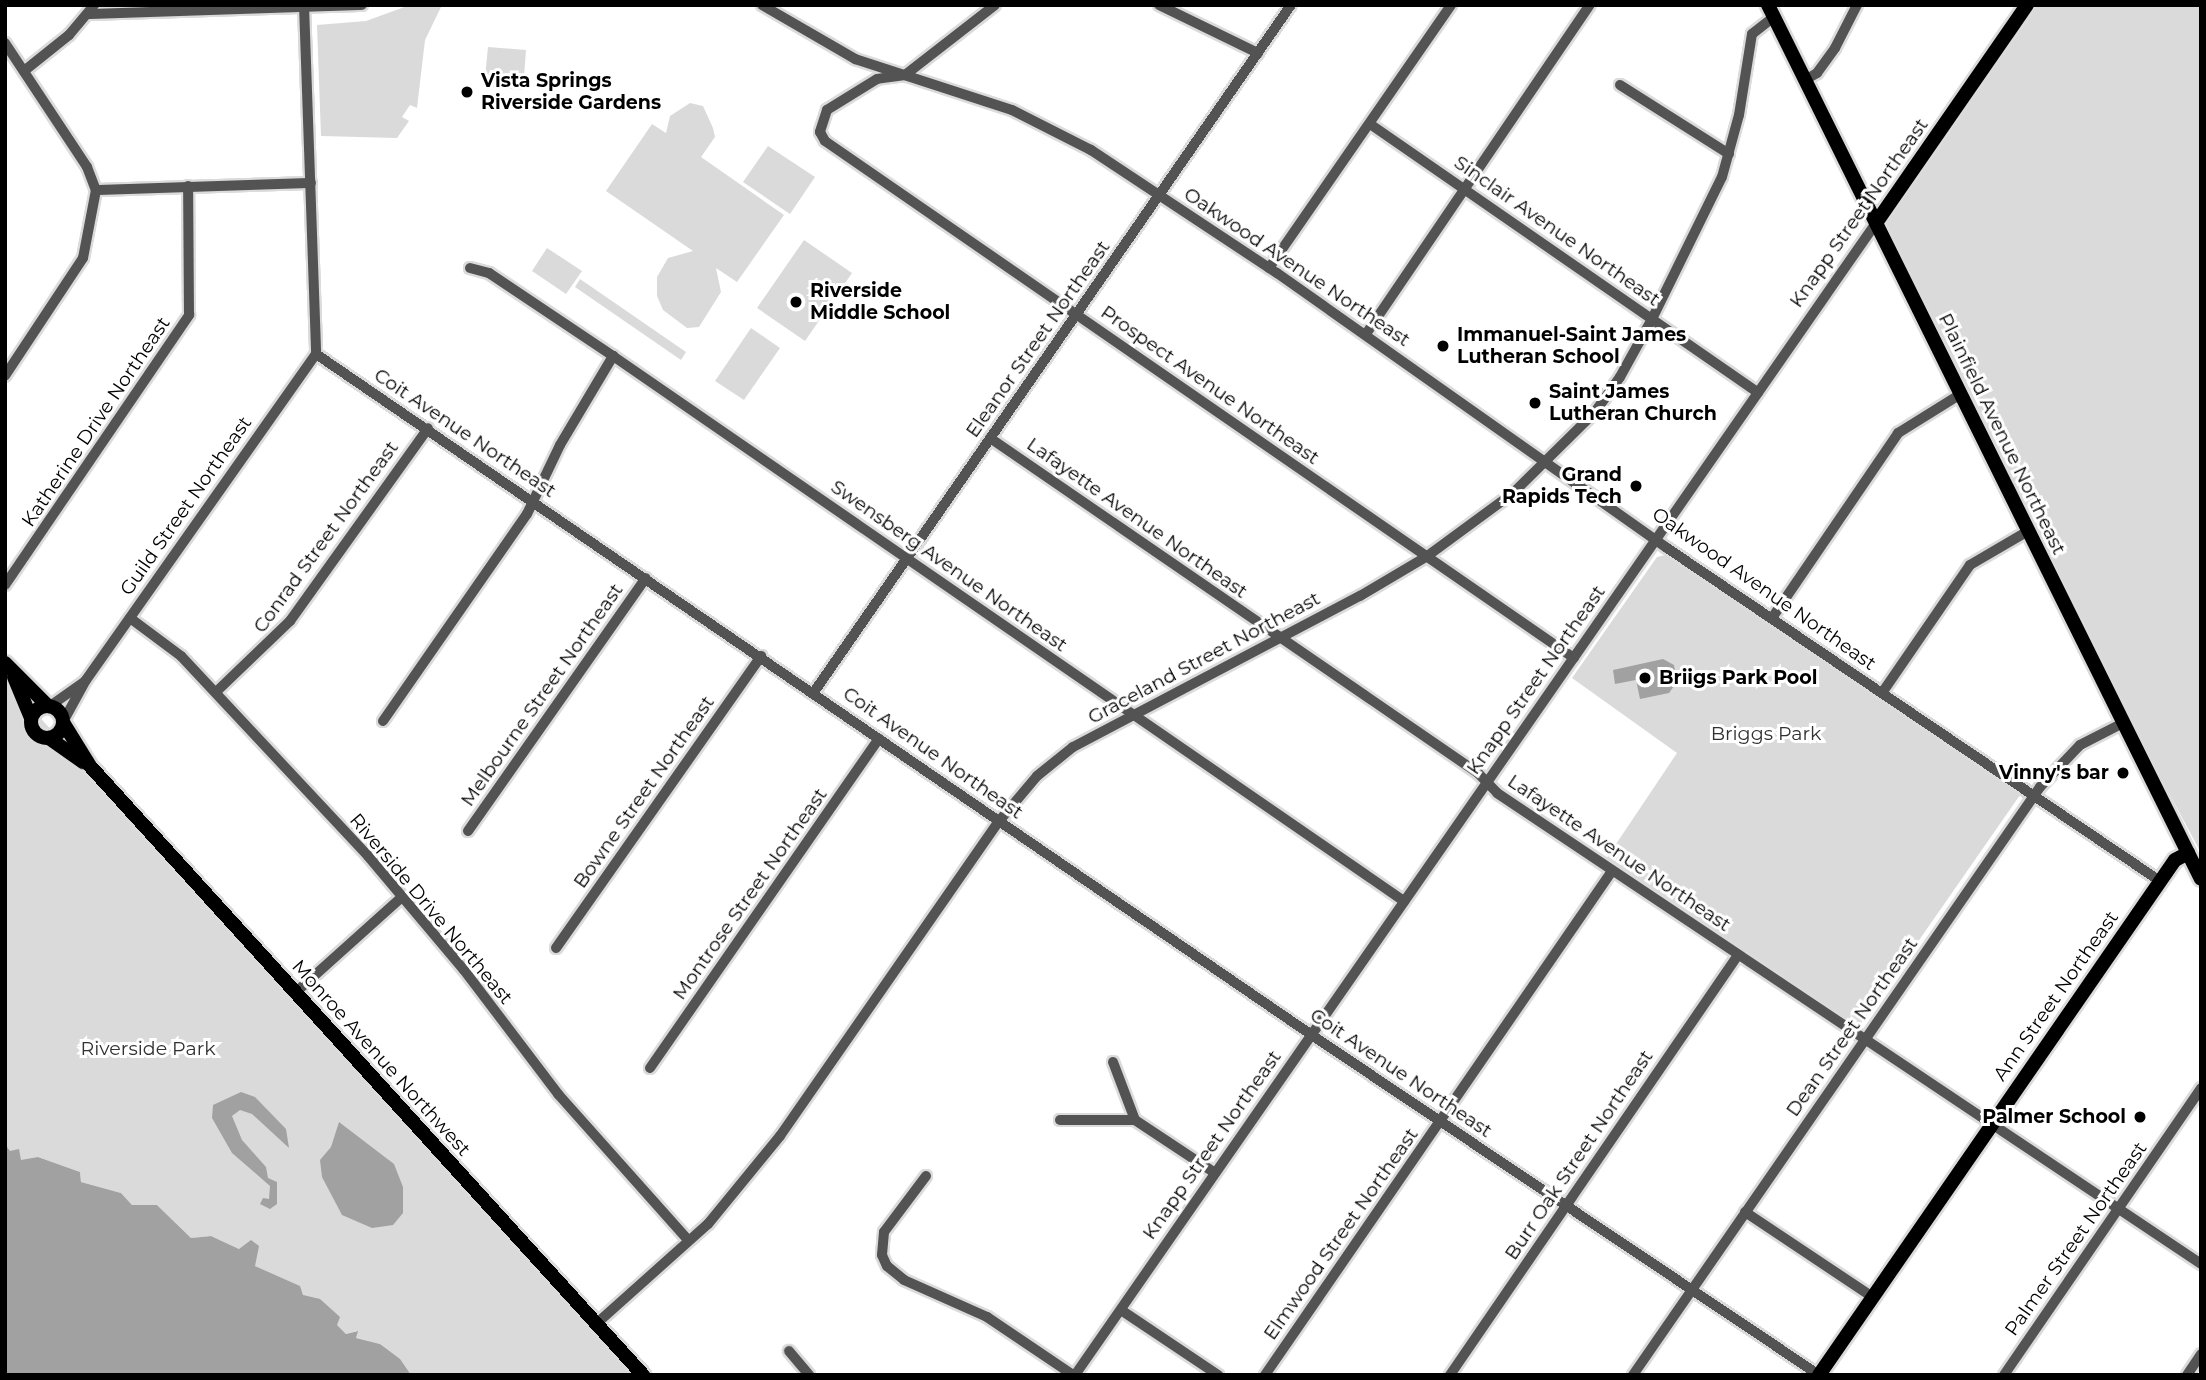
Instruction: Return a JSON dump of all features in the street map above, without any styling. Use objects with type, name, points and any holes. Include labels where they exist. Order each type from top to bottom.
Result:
[{"type":"main road","name":"Knapp Street Northeast","points":[[1876,223],[2027,5]]},
{"type":"main road","name":"Plainfield Avenue Northeast","points":[[1771,11],[2201,879]]},
{"type":"main road","name":"Monroe Avenue Northwest","points":[[7,665],[64,722],[90,766],[643,1375]]},
{"type":"main road","points":[[7,665],[32,718],[49,706]]},
{"type":"main road","name":"Monroe Avenue Northwest","points":[[32,718],[34,732],[49,738],[90,766]]},
{"type":"main road","points":[[49,738],[64,722]]},
{"type":"main road","name":"Ann Street Northeast","points":[[1819,1375],[2160,881],[2175,860],[2188,853]]},
{"type":"street","points":[[24,71],[91,10],[362,5]]},
{"type":"street","name":"Oakwood Avenue Northeast","points":[[762,5],[827,47],[1012,110],[1091,150],[1366,334],[1772,618],[2160,881]]},
{"type":"street","points":[[905,75],[995,5]]},
{"type":"street","points":[[1159,5],[1258,53]]},
{"type":"street","name":"Eleanor Street Northeast","points":[[814,692],[1291,5]]},
{"type":"street","points":[[1269,268],[1451,5]]},
{"type":"street","points":[[1366,334],[1590,5]]},
{"type":"street","points":[[1805,80],[1817,73],[1829,57],[1852,22],[1857,5]]},
{"type":"street","points":[[304,7],[316,354]]},
{"type":"street","name":"Graceland Street Northeast","points":[[596,1324],[708,1224],[780,1136],[1000,820],[1028,786],[1066,752],[1281,638],[1426,557],[1467,530],[1548,460],[1620,377],[1653,319],[1722,177],[1729,154],[1752,34],[1771,11]]},
{"type":"street","points":[[5,43],[87,167],[96,190],[83,258],[5,376]]},
{"type":"street","name":"Prospect Avenue Northeast","points":[[905,75],[877,79],[827,110],[820,132],[825,141],[1574,658]]},
{"type":"street","points":[[1620,85],[1729,154]]},
{"type":"street","name":"Sinclair Avenue Northeast","points":[[1370,124],[1465,187],[1758,393]]},
{"type":"street","points":[[96,190],[311,183]]},
{"type":"street","name":"Katherine Drive Northeast","points":[[5,585],[189,315],[188,186]]},
{"type":"street","name":"Knapp Street Northeast","points":[[1074,1375],[1876,223]]},
{"type":"street","name":"Swensberg Avenue Northeast","points":[[470,268],[489,273],[613,356],[1404,901]]},
{"type":"street","name":"Coit Avenue Northeast","points":[[316,354],[428,428],[1312,1035],[1819,1375]]},
{"type":"street","name":"Guild Street Northeast","points":[[64,722],[86,680],[316,354]]},
{"type":"street","points":[[383,721],[535,502],[560,445],[613,356]]},
{"type":"street","points":[[1772,618],[1898,433],[1961,394]]},
{"type":"street","name":"Conrad Street Northeast","points":[[216,692],[290,621],[428,428]]},
{"type":"street","name":"Lafayette Avenue Northeast","points":[[990,438],[1281,638],[1612,871],[2201,1264]]},
{"type":"street","points":[[1882,693],[1970,565],[2028,531]]},
{"type":"street","name":"Melbourne Street Northeast","points":[[468,831],[646,578]]},
{"type":"street","name":"Riverside Drive Northeast","points":[[130,618],[181,656],[402,897],[558,1094],[688,1240]]},
{"type":"street","name":"Bowne Street Northeast","points":[[556,948],[761,656]]},
{"type":"street","name":"Guild Street Northeast","points":[[49,706],[86,680]]},
{"type":"street","name":"Dean Street Northeast","points":[[1633,1375],[2035,795],[2080,745],[2123,723]]},
{"type":"street","name":"Montrose Street Northeast","points":[[650,1068],[879,739]]},
{"type":"street","name":"Elmwood Street Northeast","points":[[1265,1375],[1612,871]]},
{"type":"street","points":[[295,993],[402,897]]},
{"type":"street","name":"Burr Oak Street Northeast","points":[[1450,1375],[1738,955]]},
{"type":"street","points":[[1113,1062],[1135,1120]]},
{"type":"street","name":"Palmer Street Northeast","points":[[2004,1375],[2201,1088]]},
{"type":"street","points":[[1060,1120],[1135,1120],[1215,1173]]},
{"type":"street","points":[[926,1176],[884,1232],[882,1255],[887,1266],[904,1280],[986,1317],[1074,1375]]},
{"type":"street","points":[[1745,1212],[1871,1296]]},
{"type":"street","points":[[1121,1310],[1218,1375]]},
{"type":"street","points":[[789,1351],[809,1375]]},
{"type":"street","points":[[2187,1375],[2201,1354]]},
{"type":"green space","points":[[410,5],[442,5],[425,40],[417,108],[410,105],[402,117],[409,121],[397,138],[321,136],[317,25],[366,21]]},
{"type":"green space","points":[[2034,5],[2201,5],[2201,853],[2083,632],[1885,220]]},
{"type":"green space","points":[[488,47],[526,50],[523,90],[484,87]]},
{"type":"green space","points":[[690,103],[703,106],[715,137],[701,157],[784,215],[737,282],[716,268],[721,292],[699,327],[687,328],[663,310],[657,296],[657,277],[668,258],[693,251],[606,191],[652,124],[666,133],[670,116]]},
{"type":"green space","points":[[768,146],[815,177],[790,214],[743,182]]},
{"type":"green space","points":[[804,240],[852,273],[805,341],[757,308]]},
{"type":"green space","points":[[547,248],[582,271],[566,294],[532,271]]},
{"type":"green space","points":[[580,279],[686,352],[681,360],[575,287]]},
{"type":"green space","points":[[751,328],[780,348],[744,400],[715,381]]},
{"type":"green space","name":"Briggs Park","points":[[1665,555],[2020,795],[1858,1028],[1606,859],[1677,753],[1572,678],[1657,557]]},
{"type":"green space","name":"Riverside Park","points":[[5,678],[330,1044],[634,1375],[411,1375],[380,1344],[356,1338],[357,1331],[346,1334],[303,1295],[299,1286],[255,1266],[239,1249],[211,1236],[191,1238],[157,1205],[132,1205],[121,1193],[81,1182],[80,1172],[38,1157],[21,1161],[10,1151],[5,1144]]},
{"type":"shaded area","name":"Briigs Park Pool","points":[[1663,659],[1674,665],[1677,682],[1669,693],[1640,699],[1636,680],[1615,684],[1613,670]]},
{"type":"shaded area","points":[[241,1092],[255,1097],[286,1129],[289,1148],[252,1114],[240,1110],[232,1116],[242,1140],[266,1167],[268,1178],[277,1182],[277,1204],[270,1209],[260,1204],[263,1198],[269,1199],[270,1186],[232,1153],[212,1118],[213,1105]]},
{"type":"shaded area","points":[[339,1122],[394,1164],[403,1187],[403,1213],[393,1225],[372,1228],[342,1215],[322,1177],[320,1160],[331,1147]]},
{"type":"shaded area","points":[[5,1144],[10,1151],[19,1149],[21,1160],[38,1157],[80,1172],[81,1182],[121,1193],[132,1205],[157,1205],[191,1238],[211,1236],[239,1249],[251,1240],[259,1246],[255,1266],[300,1286],[303,1295],[320,1299],[340,1317],[337,1325],[346,1334],[358,1331],[356,1338],[380,1344],[400,1359],[411,1375],[5,1375]]},
{"type":"place","name":"Vista Springs Riverside Gardens","points":[[467,92]]},
{"type":"place","name":"Riverside Middle School","points":[[796,302]]},
{"type":"place","name":"Immanuel-Saint James Lutheran School","points":[[1443,346]]},
{"type":"place","name":"Saint James Lutheran Church","points":[[1535,403]]},
{"type":"place","name":"Grand Rapids Tech","points":[[1636,486]]},
{"type":"place","name":"Briigs Park Pool","points":[[1645,678]]},
{"type":"place","name":"Vinny's bar","points":[[2123,773]]},
{"type":"place","name":"Palmer School","points":[[2140,1117]]}]
